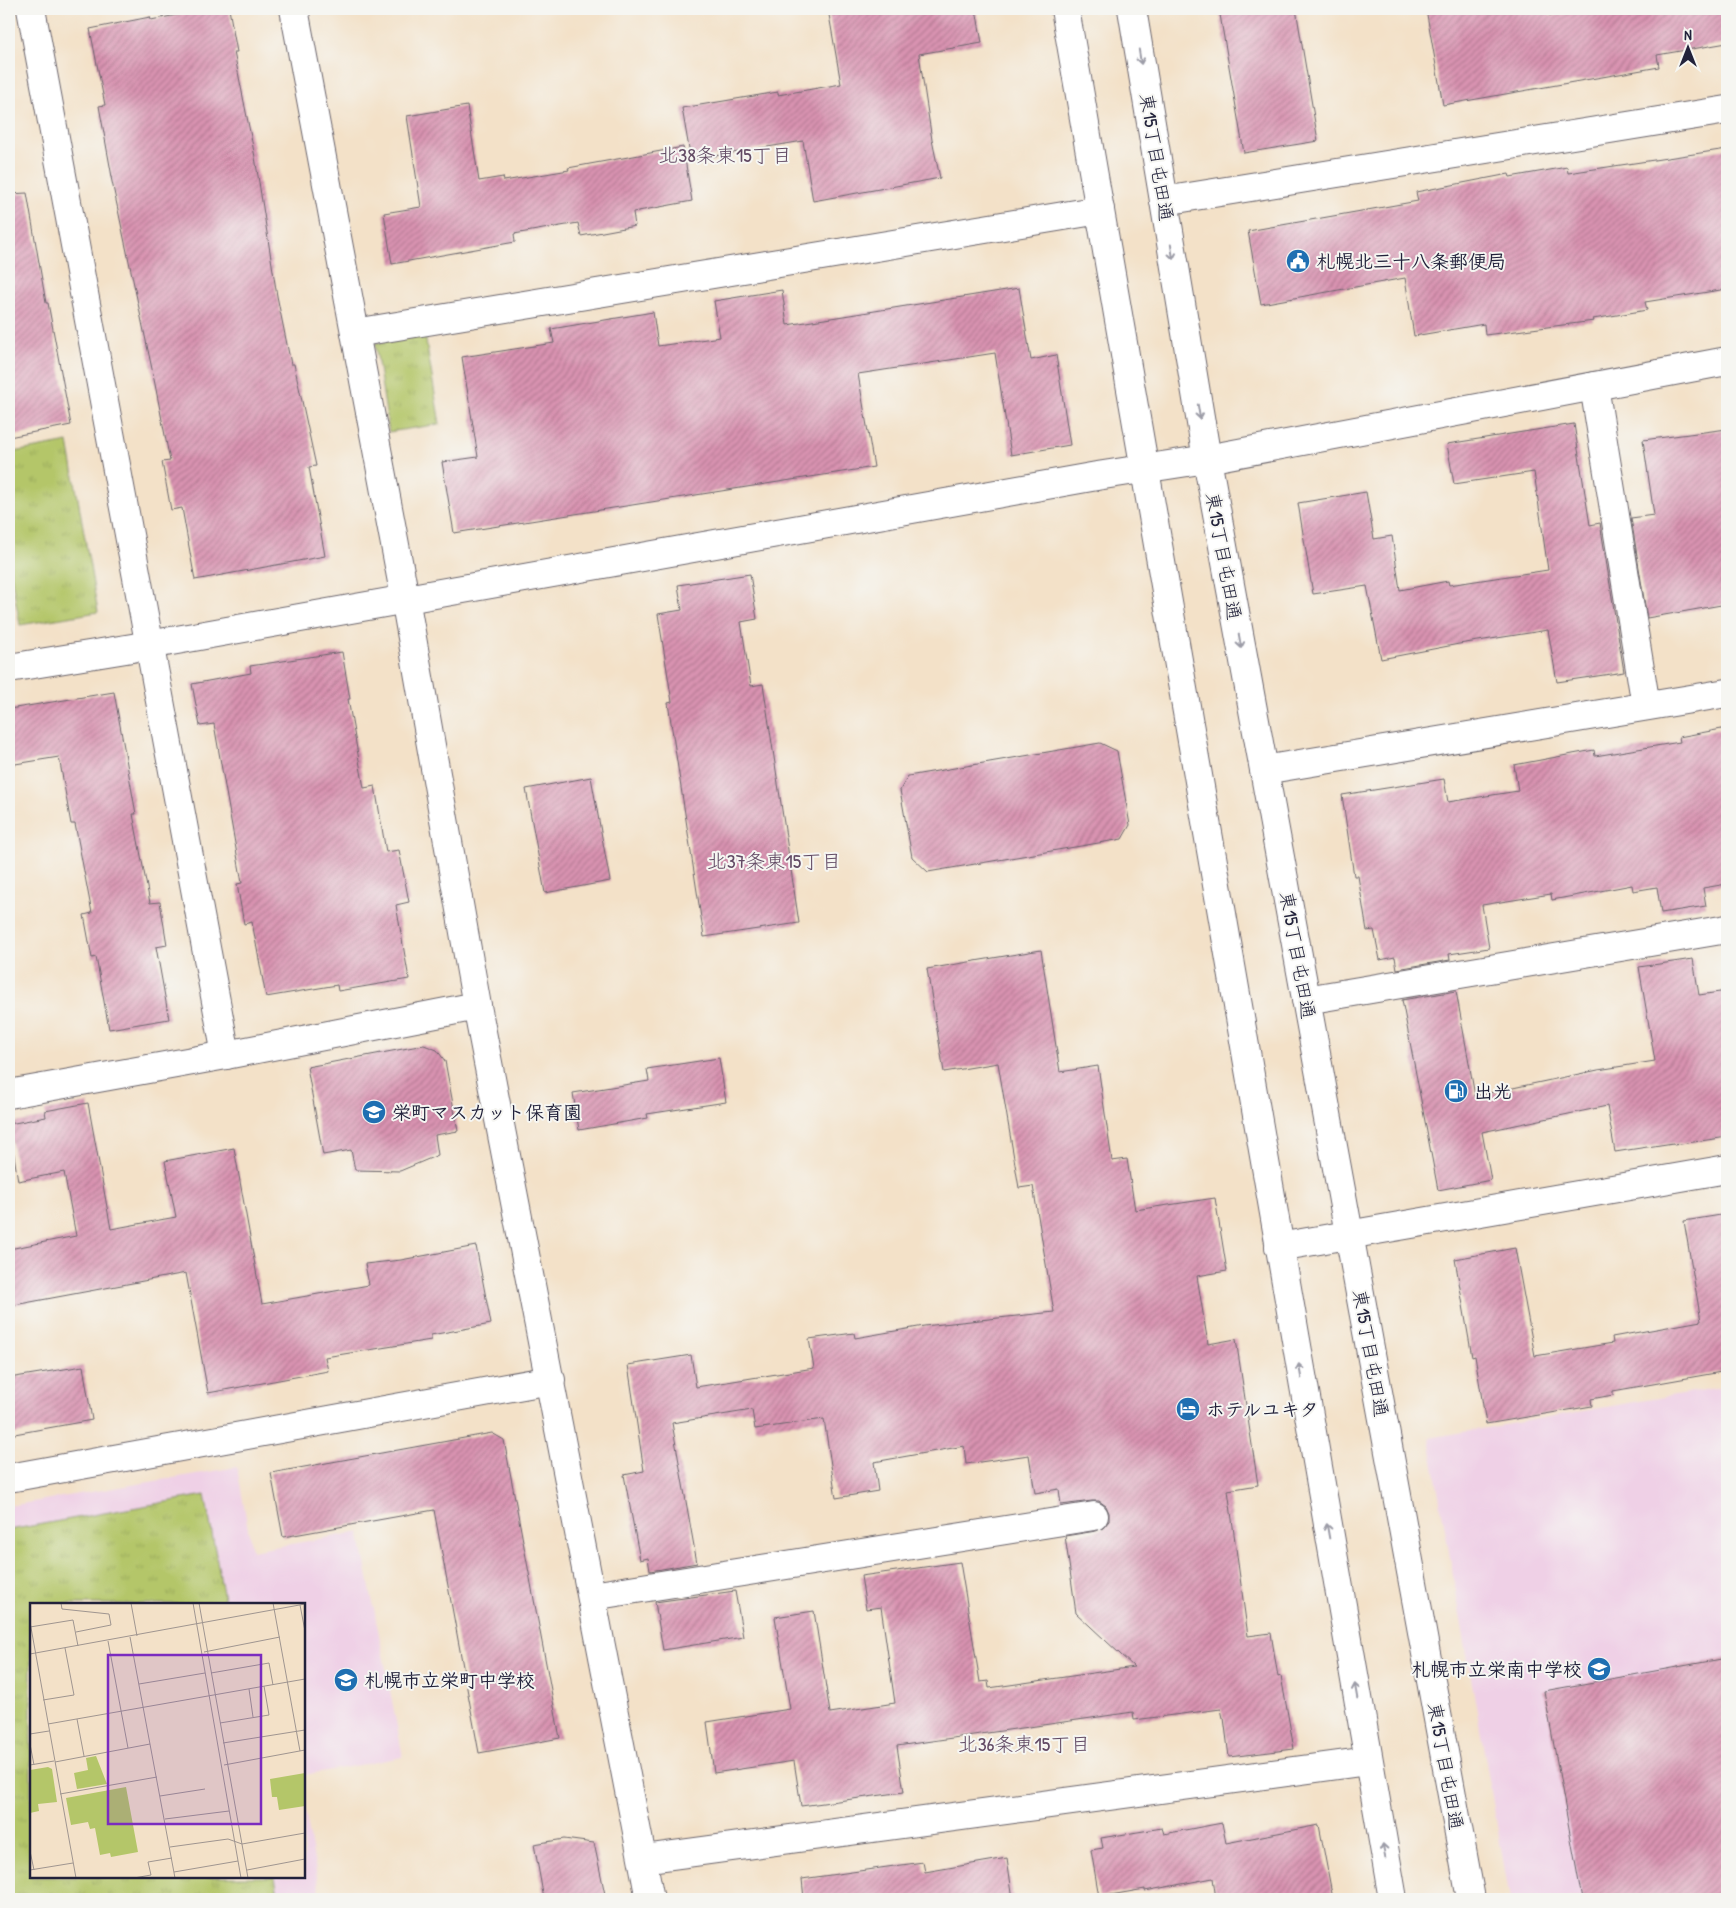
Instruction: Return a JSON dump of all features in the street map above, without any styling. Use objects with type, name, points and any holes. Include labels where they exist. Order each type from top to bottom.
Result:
[{"type":"street","points":[[31,9],[226,1055]]},
{"type":"street","points":[[294,9],[404,598],[477,1006],[551,1380],[650,1899]]},
{"type":"street","points":[[1065,9],[1393,1899]]},
{"type":"street","name":"東15丁目屯田通","points":[[1132,9],[1206,459],[1471,1899]]},
{"type":"street","points":[[1164,201],[1727,110]]},
{"type":"street","points":[[355,333],[1100,210]]},
{"type":"street","points":[[9,668],[1144,468],[1206,459],[1727,360]]},
{"type":"street","points":[[1594,386],[1646,706]]},
{"type":"street","points":[[1264,770],[1727,692]]},
{"type":"street","points":[[1306,1000],[1727,929]]},
{"type":"street","points":[[9,1094],[226,1055],[477,1006]]},
{"type":"street","points":[[1279,1247],[1727,1169]]},
{"type":"street","points":[[9,1478],[551,1380]]},
{"type":"street","points":[[592,1596],[1094,1516]]},
{"type":"street","points":[[643,1860],[1368,1761]]},
{"type":"shaded area","name":"札幌市立栄南中学校","points":[[1727,1386],[1727,1899],[1510,1899],[1429,1438]]},
{"type":"shaded area","name":"札幌市立栄町中学校","points":[[237,1467],[252,1551],[359,1532],[403,1757],[305,1775],[305,1603],[30,1603],[30,1878],[305,1878],[305,1810],[321,1899],[9,1899],[9,1506]]},
{"type":"green space","points":[[425,335],[440,424],[389,432],[375,343]]},
{"type":"green space","points":[[68,442],[98,612],[20,625],[9,563],[9,453]]},
{"type":"green space","points":[[205,1495],[225,1603],[30,1603],[30,1878],[275,1878],[279,1899],[9,1899],[9,1530]]},
{"type":"building","points":[[207,9],[229,9],[237,52],[234,52],[255,157],[277,296],[291,364],[294,364],[316,466],[309,467],[325,556],[195,580],[182,508],[171,510],[162,462],[170,461],[111,177],[99,106],[105,105],[90,29],[150,17],[151,20]]},
{"type":"building","points":[[828,9],[976,9],[982,43],[919,54],[932,140],[940,178],[813,201],[803,141],[691,160],[682,108],[841,84]]},
{"type":"building","points":[[1219,9],[1296,9],[1318,141],[1244,153]]},
{"type":"building","points":[[1426,9],[1549,9],[1550,16],[1589,9],[1727,9],[1727,43],[1657,55],[1659,67],[1443,105]]},
{"type":"building","points":[[467,106],[479,181],[503,177],[504,181],[683,147],[692,201],[633,212],[635,226],[581,236],[578,223],[514,234],[515,242],[392,264],[384,213],[421,207],[407,116]]},
{"type":"building","points":[[1727,149],[1727,289],[1645,302],[1647,310],[1593,319],[1594,321],[1485,335],[1484,324],[1414,336],[1405,278],[1261,304],[1248,231],[1418,201],[1416,192],[1509,174],[1510,177],[1567,167],[1568,173]]},
{"type":"building","points":[[27,193],[46,303],[48,303],[71,425],[9,437],[9,194]]},
{"type":"building","points":[[1019,288],[1031,360],[1056,355],[1070,445],[1011,455],[995,353],[858,374],[874,467],[454,533],[442,462],[478,457],[462,357],[554,343],[551,329],[653,312],[658,346],[720,337],[714,301],[782,290],[787,325]]},
{"type":"building","points":[[1574,424],[1590,525],[1600,523],[1624,672],[1557,682],[1548,630],[1381,659],[1367,586],[1313,594],[1298,503],[1366,492],[1374,539],[1392,536],[1400,590],[1448,581],[1449,585],[1548,570],[1534,472],[1454,484],[1447,444]]},
{"type":"building","points":[[1727,429],[1727,604],[1647,618],[1631,518],[1654,515],[1643,440]]},
{"type":"building","points":[[750,574],[757,619],[741,622],[751,686],[763,684],[799,923],[704,937],[668,703],[672,702],[658,614],[682,610],[678,585]]},
{"type":"building","points":[[342,652],[350,699],[348,699],[364,788],[375,786],[386,852],[399,850],[409,902],[396,905],[409,979],[338,991],[337,985],[266,997],[252,922],[244,924],[237,884],[242,883],[214,724],[200,726],[192,684],[251,673],[250,666]]},
{"type":"building","points":[[114,692],[136,814],[133,814],[150,903],[160,902],[167,945],[156,947],[169,1019],[109,1029],[96,957],[92,958],[84,915],[92,913],[75,824],[71,824],[59,757],[9,765],[9,709]]},
{"type":"building","points":[[1727,728],[1727,884],[1703,888],[1706,906],[1661,913],[1657,887],[1633,891],[1632,885],[1552,900],[1551,894],[1482,905],[1489,948],[1449,954],[1450,960],[1397,969],[1395,957],[1380,960],[1374,930],[1367,931],[1358,876],[1354,876],[1342,795],[1444,779],[1448,802],[1518,791],[1514,765],[1594,750],[1595,756],[1680,742],[1679,737]]},
{"type":"building","points":[[1100,743],[1117,751],[1130,825],[1122,839],[928,872],[912,857],[900,790],[908,776]]},
{"type":"building","points":[[591,777],[610,881],[545,893],[526,789]]},
{"type":"building","points":[[1041,950],[1060,1072],[1098,1066],[1112,1161],[1127,1159],[1135,1210],[1215,1198],[1227,1271],[1197,1276],[1208,1344],[1236,1339],[1258,1485],[1228,1490],[1248,1636],[1271,1633],[1278,1677],[1281,1676],[1294,1749],[1229,1757],[1221,1709],[1134,1720],[1133,1712],[897,1746],[904,1792],[801,1806],[794,1761],[714,1773],[707,1722],[790,1709],[775,1617],[814,1611],[830,1713],[895,1703],[881,1607],[866,1609],[861,1576],[960,1562],[980,1682],[988,1681],[989,1688],[1134,1667],[1076,1613],[1065,1536],[1103,1528],[1109,1521],[1109,1513],[1106,1506],[1099,1501],[1061,1505],[1059,1489],[1035,1493],[1029,1455],[966,1464],[964,1446],[874,1462],[878,1491],[836,1498],[824,1419],[755,1429],[752,1410],[672,1423],[697,1563],[650,1571],[648,1558],[640,1560],[624,1475],[644,1471],[628,1365],[691,1355],[696,1387],[814,1368],[809,1339],[854,1333],[855,1338],[924,1326],[1054,1312],[1033,1186],[1019,1188],[998,1063],[944,1072],[927,969]]},
{"type":"building","points":[[1693,959],[1699,995],[1727,991],[1727,1137],[1615,1152],[1607,1106],[1482,1132],[1491,1180],[1438,1190],[1402,1000],[1456,991],[1475,1096],[1598,1070],[1655,1061],[1639,967]]},
{"type":"building","points":[[424,1045],[437,1050],[445,1061],[458,1131],[435,1135],[438,1155],[400,1171],[355,1170],[351,1150],[323,1155],[307,1067]]},
{"type":"building","points":[[719,1058],[726,1102],[647,1114],[648,1118],[579,1130],[573,1093],[649,1081],[647,1069]]},
{"type":"building","points":[[88,1103],[111,1229],[176,1217],[165,1161],[234,1148],[262,1304],[369,1285],[365,1264],[401,1260],[476,1246],[491,1324],[431,1335],[431,1340],[325,1357],[328,1371],[208,1393],[186,1273],[9,1306],[9,1249],[76,1236],[64,1172],[18,1181],[9,1124],[46,1117],[45,1111]]},
{"type":"building","points":[[1727,1214],[1727,1371],[1613,1391],[1613,1395],[1591,1399],[1592,1406],[1486,1424],[1475,1356],[1472,1357],[1455,1259],[1515,1248],[1535,1356],[1613,1343],[1612,1337],[1701,1321],[1684,1221]]},
{"type":"building","points":[[83,1366],[92,1420],[9,1435],[9,1378]]},
{"type":"building","points":[[492,1433],[504,1440],[560,1738],[479,1753],[434,1510],[283,1537],[271,1473]]},
{"type":"building","points":[[735,1591],[743,1637],[663,1650],[655,1602]]},
{"type":"building","points":[[1727,1658],[1727,1899],[1582,1899],[1544,1691]]},
{"type":"building","points":[[1222,1823],[1226,1843],[1319,1825],[1333,1899],[1216,1899],[1213,1878],[1145,1891],[1145,1889],[1099,1897],[1091,1850],[1103,1848],[1101,1838],[1162,1828],[1164,1834]]},
{"type":"building","points":[[564,1839],[594,1843],[606,1899],[544,1899],[534,1844]]},
{"type":"building","points":[[1007,1858],[1013,1899],[804,1899],[802,1879],[923,1862],[925,1872]]},
{"type":"place","name":"札幌北三十八条郵便局","points":[[1298,261]]},
{"type":"place","name":"出光","points":[[1456,1091]]},
{"type":"place","name":"栄町マスカット保育園","points":[[374,1112]]},
{"type":"place","name":"ホテルユキタ","points":[[1188,1409]]},
{"type":"place","name":"札幌市立栄南中学校","points":[[1599,1669]]},
{"type":"place","name":"札幌市立栄町中学校","points":[[346,1680]]},
{"type":"district","name":"北38条東15丁目","points":[[725,154]]},
{"type":"district","name":"北37条東15丁目","points":[[774,860]]},
{"type":"district","name":"北36条東15丁目","points":[[1024,1743]]}]
